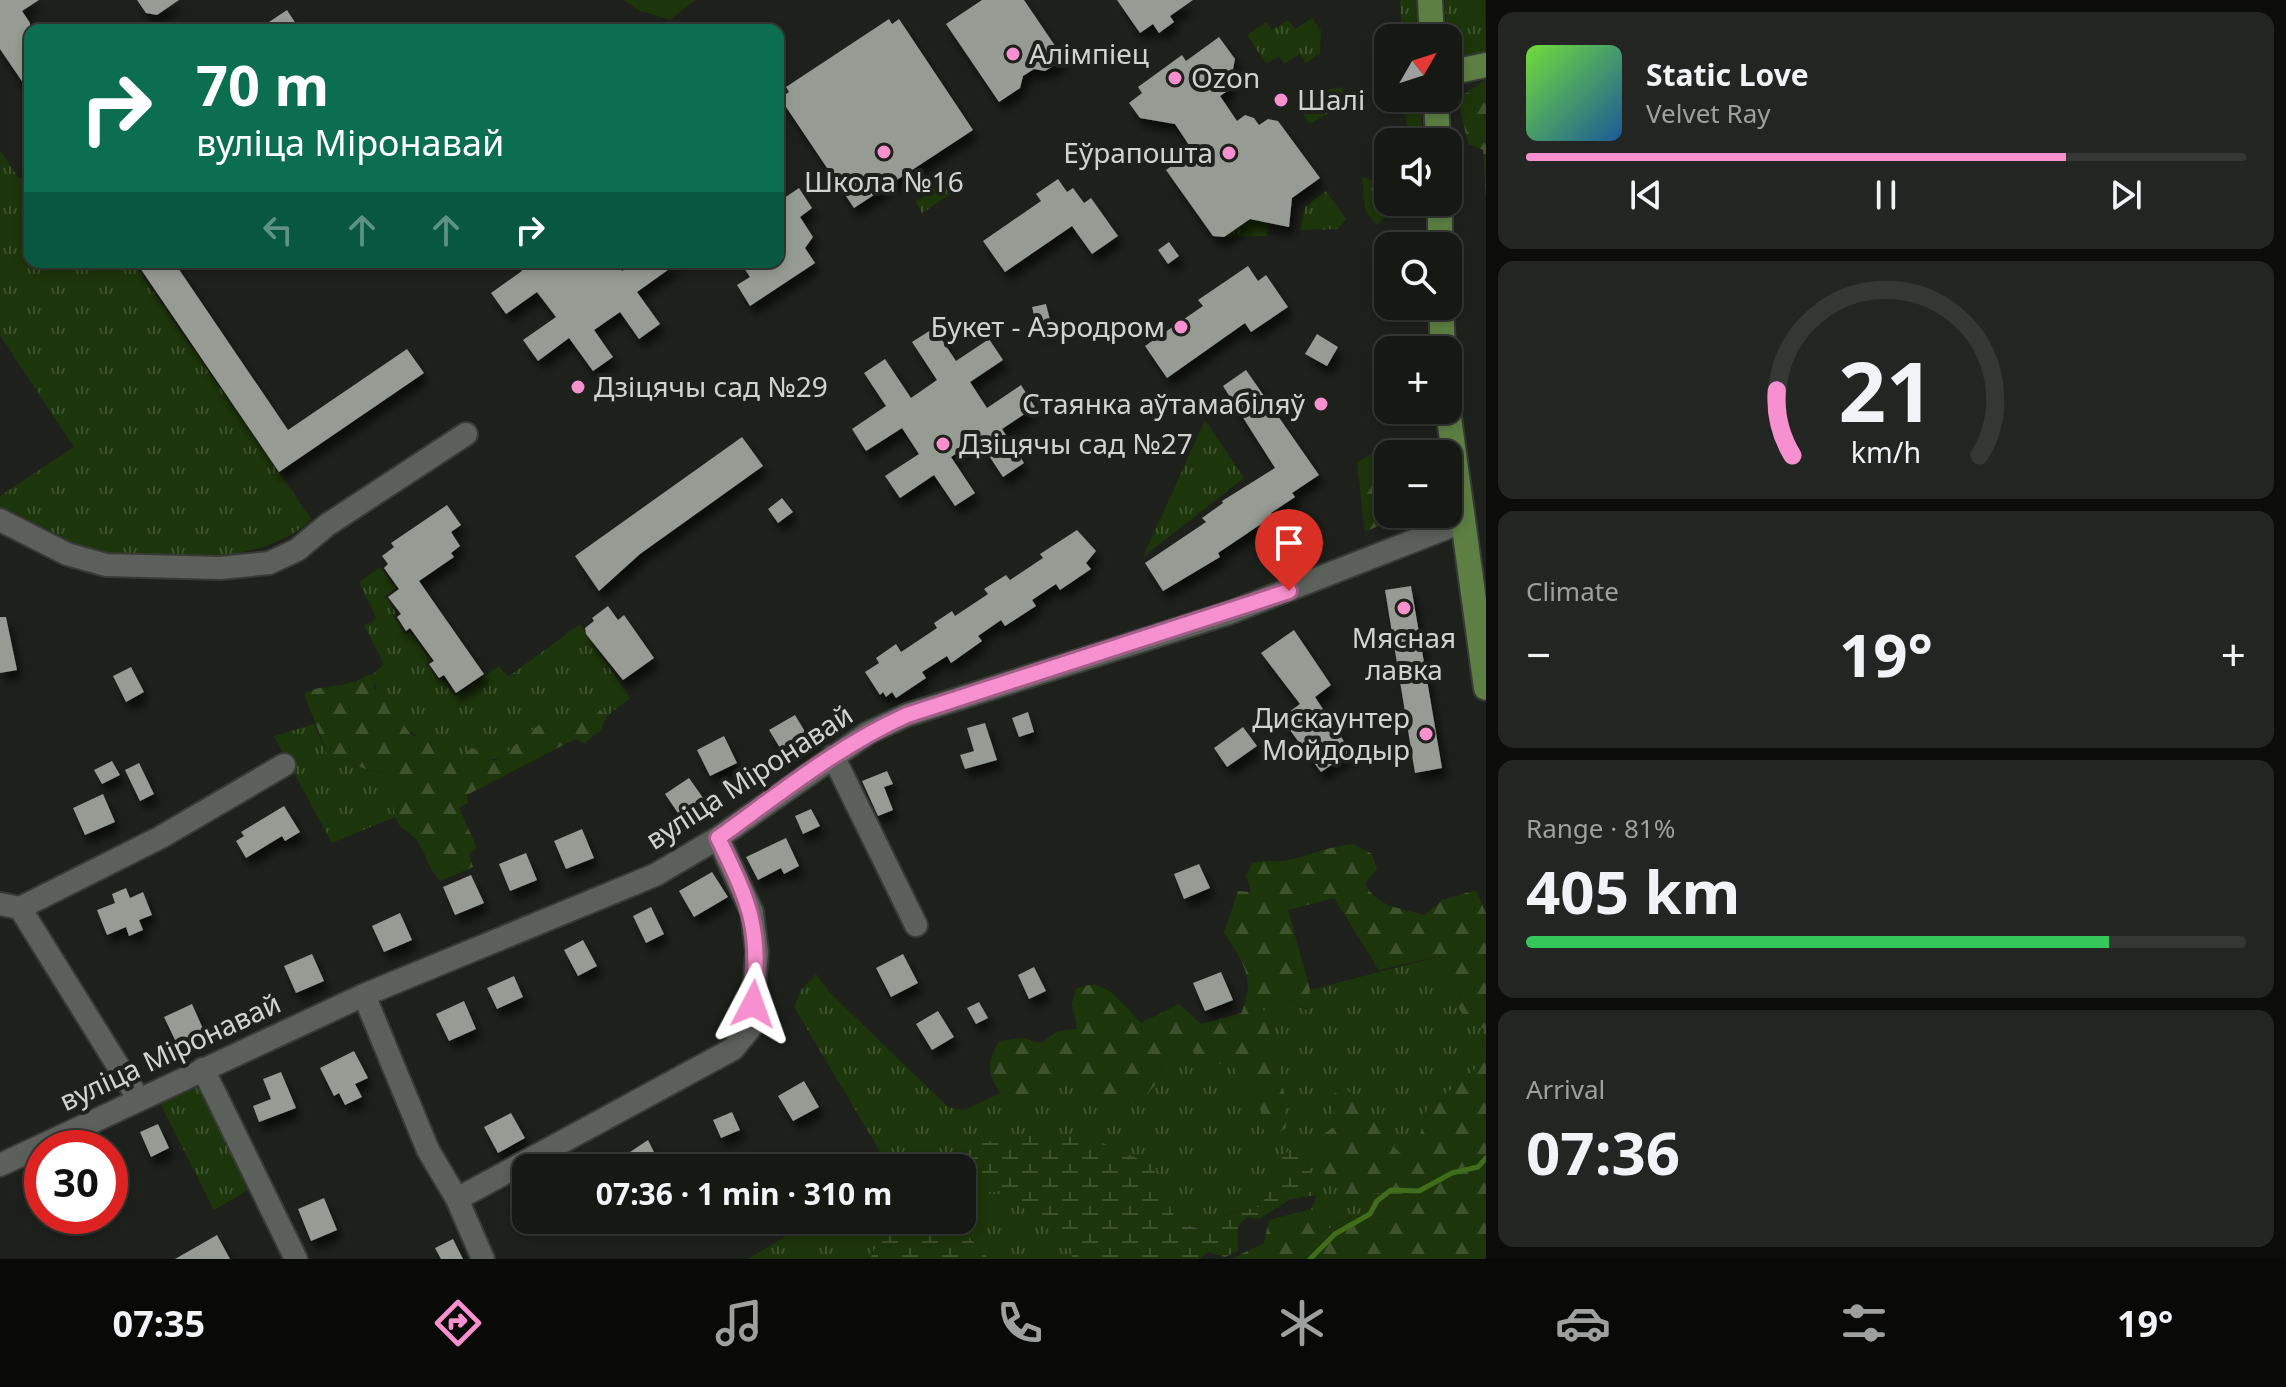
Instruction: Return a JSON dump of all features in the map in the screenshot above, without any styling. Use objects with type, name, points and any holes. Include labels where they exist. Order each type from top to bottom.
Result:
[{"type":"main road","points":[[1430,0],[1431,24]]},
{"type":"main road","points":[[1462,70],[1486,65]]},
{"type":"main road","points":[[1462,522],[1486,688]]},
{"type":"street","points":[[0,520],[67,554],[106,565],[220,568],[269,563],[297,550],[327,525],[466,434]]},
{"type":"street","name":"вуліца Міронавай","points":[[0,1165],[364,995],[655,875],[718,838],[868,733],[907,715],[1229,613],[1447,528]]},
{"type":"street","points":[[833,756],[916,925]]},
{"type":"street","points":[[138,1098],[10,906],[161,837],[284,765]]},
{"type":"street","points":[[457,1199],[733,1049],[751,1027],[757,952],[752,912],[718,838]]},
{"type":"street","points":[[364,995],[428,1150],[457,1199],[483,1259]]},
{"type":"street","points":[[203,1069],[296,1259]]},
{"type":"green space","points":[[623,0],[695,0],[670,20],[638,10]]},
{"type":"green space","points":[[1400,0],[1416,0],[1417,24],[1401,24]]},
{"type":"green space","points":[[1445,0],[1485,0],[1486,51],[1472,57],[1462,57],[1462,24],[1447,24]]},
{"type":"green space","points":[[1312,18],[1321,31],[1320,53],[1306,63],[1300,54],[1284,64],[1279,56],[1266,64],[1247,35],[1266,22],[1272,30],[1288,20],[1295,29]]},
{"type":"green space","points":[[1486,79],[1486,198],[1483,150],[1468,144],[1461,112],[1462,96]]},
{"type":"green space","points":[[1343,87],[1342,105],[1310,124],[1300,110],[1328,90]]},
{"type":"green space","points":[[1406,112],[1422,112],[1422,128],[1407,128]]},
{"type":"green space","points":[[0,150],[18,177],[24,178],[24,268],[137,268],[311,519],[294,533],[244,552],[155,561],[128,560],[78,548],[0,509],[0,496],[74,447],[0,335]]},
{"type":"green space","points":[[1362,177],[1374,182],[1374,216],[1385,217],[1377,225],[1365,210]]},
{"type":"green space","points":[[948,180],[955,191],[922,213],[915,202]]},
{"type":"green space","points":[[1326,191],[1346,219],[1338,229],[1300,230],[1305,207]]},
{"type":"green space","points":[[1250,219],[1269,222],[1267,236],[1224,237]]},
{"type":"green space","points":[[1205,420],[1244,478],[1143,557]]},
{"type":"green space","points":[[1374,452],[1374,528],[1365,532],[1357,462]]},
{"type":"green space","points":[[380,567],[393,585],[398,582],[400,585],[385,596],[397,614],[394,617],[405,634],[410,631],[430,660],[426,664],[439,681],[443,679],[455,696],[499,666],[508,677],[580,624],[630,698],[607,716],[596,706],[562,727],[547,721],[533,730],[514,750],[497,758],[439,761],[430,742],[411,732],[393,716],[375,685],[372,675],[384,664],[364,625],[372,623],[376,617],[359,582]]},
{"type":"green space","points":[[372,675],[375,690],[397,697],[402,709],[399,719],[413,737],[424,732],[439,761],[453,755],[461,759],[463,753],[473,748],[494,761],[547,721],[563,727],[582,708],[596,706],[607,716],[601,730],[585,743],[575,739],[467,795],[468,803],[459,808],[477,848],[469,854],[473,867],[440,881],[419,843],[397,821],[386,773],[328,756],[304,694],[318,688],[350,683]]},
{"type":"green space","points":[[314,724],[328,756],[386,773],[395,799],[395,817],[332,843],[274,736]]},
{"type":"green space","points":[[1353,844],[1372,854],[1377,869],[1365,883],[1382,902],[1425,915],[1442,900],[1476,890],[1486,913],[1486,1259],[1231,1259],[1264,1243],[1269,1220],[1311,1209],[1327,1230],[1354,1216],[1385,1219],[1382,1193],[1344,1195],[1317,1164],[1317,1139],[1335,1126],[1334,1093],[1347,1090],[1356,1097],[1367,1120],[1373,1114],[1383,1114],[1396,1133],[1394,1147],[1402,1155],[1418,1143],[1426,1111],[1481,1064],[1484,1029],[1469,1024],[1458,1007],[1462,983],[1443,974],[1441,956],[1379,970],[1334,898],[1288,910],[1310,990],[1308,1010],[1280,994],[1263,1008],[1284,1092],[1286,1128],[1274,1136],[1264,1131],[1260,1108],[1232,1065],[1198,1061],[1188,1041],[1160,1061],[1162,1077],[1149,1092],[1145,1105],[1101,1098],[1079,1082],[1061,1075],[1051,1082],[1045,1097],[1001,1093],[991,1074],[990,1062],[999,1041],[1022,1038],[1041,1043],[1058,1031],[1077,1029],[1072,1004],[1076,989],[1086,985],[1096,985],[1112,993],[1141,1023],[1179,1004],[1201,1024],[1241,1013],[1247,990],[1246,972],[1224,933],[1238,891],[1251,892],[1246,876],[1252,863],[1283,861]]},
{"type":"green space","points":[[1441,956],[1462,983],[1458,1007],[1469,1024],[1484,1028],[1481,1064],[1427,1110],[1418,1144],[1402,1156],[1334,1094],[1335,1126],[1382,1193],[1385,1219],[1354,1216],[1326,1230],[1311,1209],[1317,1195],[1305,1157],[1279,1157],[1279,1178],[1259,1207],[1232,1212],[1200,1229],[1177,1222],[1152,1165],[959,1148],[951,1154],[882,1154],[794,1007],[801,990],[816,974],[829,992],[948,1107],[964,1110],[1001,1093],[1045,1096],[1051,1082],[1061,1075],[1079,1082],[1101,1098],[1149,1092],[1162,1077],[1160,1061],[1188,1041],[1198,1061],[1232,1064],[1260,1108],[1264,1131],[1284,1092],[1262,1008],[1280,994],[1307,1010],[1310,990]]},
{"type":"green space","points":[[202,1082],[252,1192],[246,1191],[214,1210],[160,1103],[163,1095]]},
{"type":"green space","points":[[1023,1134],[1091,1138],[1152,1165],[1177,1222],[1199,1229],[1233,1212],[1259,1207],[1279,1178],[1279,1157],[1295,1147],[1305,1157],[1317,1195],[1291,1199],[1259,1219],[1247,1217],[1238,1226],[1238,1251],[1225,1257],[1208,1252],[1199,1259],[1074,1259],[1056,1235],[1002,1190],[976,1197],[976,1154],[951,1154],[959,1148]]},
{"type":"green space","points":[[1002,1190],[1056,1235],[1074,1259],[989,1259],[967,1235],[976,1234],[976,1196]]},
{"type":"green space","points":[[790,1234],[882,1234],[870,1259],[748,1259]]},
{"type":"green space","points":[[882,1234],[967,1234],[989,1259],[870,1259]]},
{"type":"building","points":[[0,0],[39,0],[22,11],[30,23],[24,24],[24,84],[0,49]]},
{"type":"building","points":[[137,0],[179,0],[157,15],[146,13]]},
{"type":"building","name":"Алімпіец","points":[[982,0],[1024,0],[1064,59],[1045,71],[1034,69],[1023,76],[1020,88],[999,102],[946,24]]},
{"type":"building","points":[[1117,0],[1193,0],[1170,16],[1174,22],[1159,33],[1153,24],[1140,33]]},
{"type":"building","points":[[287,10],[296,24],[266,24]]},
{"type":"building","points":[[889,19],[892,24],[899,19],[973,130],[854,208],[784,104],[784,95],[789,92],[786,87]]},
{"type":"building","points":[[1219,37],[1235,59],[1229,90],[1220,96],[1237,121],[1245,115],[1254,118],[1259,125],[1268,119],[1278,121],[1320,178],[1292,198],[1289,227],[1250,219],[1224,237],[1213,236],[1166,170],[1193,151],[1175,124],[1140,118],[1129,103],[1142,93],[1138,87],[1182,55],[1186,61]]},
{"type":"building","points":[[1058,179],[1067,192],[1073,188],[1084,203],[1091,198],[1118,236],[1092,254],[1072,226],[1005,272],[983,241],[1041,201],[1036,194]]},
{"type":"building","points":[[799,188],[812,208],[800,217],[813,237],[805,248],[815,263],[750,306],[737,285],[750,277],[744,268],[784,268],[784,198]]},
{"type":"building","points":[[1169,242],[1179,256],[1168,264],[1158,250]]},
{"type":"building","points":[[1248,266],[1258,281],[1266,275],[1288,307],[1251,332],[1245,323],[1167,378],[1145,346],[1203,306],[1198,300]]},
{"type":"building","points":[[140,268],[178,268],[288,430],[407,349],[424,373],[279,472]]},
{"type":"building","points":[[520,268],[620,268],[622,271],[626,268],[671,268],[637,292],[660,324],[639,339],[620,312],[594,330],[613,357],[593,371],[569,338],[538,361],[523,340],[556,317],[537,292],[506,314],[491,293],[522,271]]},
{"type":"building","points":[[1046,304],[1052,328],[1038,331],[1032,307]]},
{"type":"building","points":[[934,328],[956,361],[989,339],[1003,360],[970,382],[987,408],[1021,385],[1035,407],[1002,429],[1024,463],[1003,477],[978,439],[951,457],[975,493],[955,506],[934,475],[900,498],[885,476],[919,454],[902,428],[866,451],[852,429],[886,406],[864,373],[885,359],[911,398],[937,380],[912,342]]},
{"type":"building","points":[[1317,334],[1338,347],[1327,366],[1305,354]]},
{"type":"building","points":[[1246,370],[1319,475],[1292,493],[1295,497],[1271,513],[1273,516],[1218,553],[1220,557],[1163,591],[1145,563],[1206,522],[1202,518],[1222,501],[1275,468],[1223,386]]},
{"type":"building","points":[[742,437],[763,466],[640,554],[599,591],[575,556]]},
{"type":"building","points":[[782,498],[793,512],[778,523],[768,509]]},
{"type":"building","points":[[447,505],[461,525],[451,532],[460,546],[451,553],[454,557],[419,581],[484,674],[456,693],[444,675],[439,678],[429,664],[434,661],[410,628],[406,631],[397,617],[401,614],[388,597],[399,589],[384,568],[388,564],[382,556],[394,547],[391,543]]},
{"type":"building","points":[[1077,530],[1096,551],[1086,563],[1091,569],[1060,590],[1056,584],[1032,600],[1036,606],[1005,626],[1001,620],[978,636],[982,641],[951,663],[947,656],[922,672],[926,678],[896,698],[892,692],[886,697],[883,692],[880,695],[865,672],[879,663],[876,658],[896,644],[901,652],[937,628],[934,623],[952,611],[955,616],[988,594],[984,589],[1006,575],[1010,580],[1043,558],[1040,554]]},
{"type":"building","points":[[1411,586],[1442,768],[1415,773],[1385,590]]},
{"type":"building","points":[[608,606],[618,620],[624,615],[654,658],[623,680],[586,634],[585,628],[594,621],[592,618]]},
{"type":"building","points":[[0,617],[6,617],[17,670],[0,673]]},
{"type":"building","points":[[1294,630],[1331,685],[1315,697],[1351,752],[1321,772],[1281,718],[1300,704],[1261,653]]},
{"type":"building","points":[[131,667],[144,692],[126,702],[113,676]]},
{"type":"building","points":[[1028,712],[1034,732],[1019,737],[1012,718]]},
{"type":"building","points":[[795,715],[810,740],[785,756],[769,730]]},
{"type":"building","points":[[985,723],[997,760],[965,769],[960,755],[974,751],[967,728]]},
{"type":"building","points":[[1243,727],[1257,746],[1227,767],[1214,748]]},
{"type":"building","points":[[724,736],[737,763],[710,776],[697,750]]},
{"type":"building","points":[[112,761],[120,775],[102,784],[94,770]]},
{"type":"building","points":[[139,763],[154,794],[140,801],[125,770]]},
{"type":"building","points":[[887,771],[893,784],[884,787],[893,810],[878,816],[862,781]]},
{"type":"building","points":[[689,778],[706,802],[682,819],[665,794]]},
{"type":"building","points":[[103,794],[115,822],[85,835],[73,808]]},
{"type":"building","points":[[284,806],[300,832],[285,841],[282,836],[246,858],[236,841],[244,836],[241,832]]},
{"type":"building","points":[[811,809],[820,826],[803,834],[795,816]]},
{"type":"building","points":[[582,829],[594,858],[566,869],[554,841]]},
{"type":"building","points":[[786,838],[799,866],[784,874],[781,868],[758,880],[746,857]]},
{"type":"building","points":[[526,853],[537,880],[510,891],[499,864]]},
{"type":"building","points":[[1199,864],[1210,888],[1184,899],[1174,874]]},
{"type":"building","points":[[712,872],[728,897],[694,917],[679,891]]},
{"type":"building","points":[[471,875],[484,903],[455,915],[443,887]]},
{"type":"building","points":[[126,888],[130,898],[143,892],[152,915],[139,920],[143,930],[129,936],[126,927],[107,935],[97,910],[115,903],[112,894]]},
{"type":"building","points":[[651,907],[664,934],[646,943],[633,916]]},
{"type":"building","points":[[400,913],[412,940],[384,952],[372,926]]},
{"type":"building","points":[[583,940],[597,966],[578,976],[564,950]]},
{"type":"building","points":[[312,954],[324,981],[296,993],[284,966]]},
{"type":"building","points":[[903,954],[918,983],[891,997],[876,968]]},
{"type":"building","points":[[1034,967],[1046,991],[1029,999],[1018,975]]},
{"type":"building","points":[[1221,972],[1233,1000],[1205,1011],[1193,983]]},
{"type":"building","points":[[514,976],[523,997],[497,1009],[487,988]]},
{"type":"building","points":[[464,1001],[476,1029],[449,1041],[436,1014]]},
{"type":"building","points":[[979,1002],[988,1018],[976,1024],[967,1008]]},
{"type":"building","points":[[192,1004],[204,1031],[177,1044],[164,1017]]},
{"type":"building","points":[[938,1011],[954,1037],[932,1050],[916,1024]]},
{"type":"building","points":[[354,1051],[368,1078],[355,1084],[362,1097],[345,1105],[339,1093],[334,1096],[320,1068]]},
{"type":"building","points":[[281,1072],[296,1108],[259,1122],[253,1106],[271,1099],[263,1079]]},
{"type":"building","points":[[804,1081],[819,1107],[793,1121],[778,1096]]},
{"type":"building","points":[[732,1112],[740,1130],[721,1138],[713,1120]]},
{"type":"building","points":[[511,1113],[525,1138],[498,1153],[484,1127]]},
{"type":"building","points":[[158,1124],[169,1148],[151,1157],[140,1132]]},
{"type":"building","points":[[648,1140],[655,1154],[627,1154]]},
{"type":"building","points":[[324,1198],[337,1230],[311,1241],[298,1209]]},
{"type":"building","points":[[217,1235],[230,1259],[175,1259]]},
{"type":"building","points":[[453,1239],[463,1259],[441,1259],[435,1248]]},
{"type":"waterway","points":[[1310,1259],[1335,1234],[1370,1214],[1377,1201],[1391,1190],[1419,1191],[1452,1173],[1478,1167],[1486,1158]]},
{"type":"place","name":"Алімпіец","points":[[1013,54]]},
{"type":"place","name":"Ozon","points":[[1175,78]]},
{"type":"place","name":"Шалі","points":[[1281,100]]},
{"type":"place","name":"Школа №16","points":[[884,152]]},
{"type":"place","name":"Еўрапошта","points":[[1229,153]]},
{"type":"place","name":"Букет - Аэродром","points":[[1181,327]]},
{"type":"place","name":"Дзіцячы сад №29","points":[[578,387]]},
{"type":"place","name":"Стаянка аўтамабіляў","points":[[1321,404]]},
{"type":"place","name":"Дзіцячы сад №27","points":[[943,444]]},
{"type":"place","name":"Мясная лавка","points":[[1404,608]]},
{"type":"place","name":"Дискаунтер Мойдодыр","points":[[1426,734]]},
{"type":"route","points":[[753,1004],[757,952],[752,912],[718,838],[868,733],[907,715],[987,687],[1229,613],[1289,591]]}]
